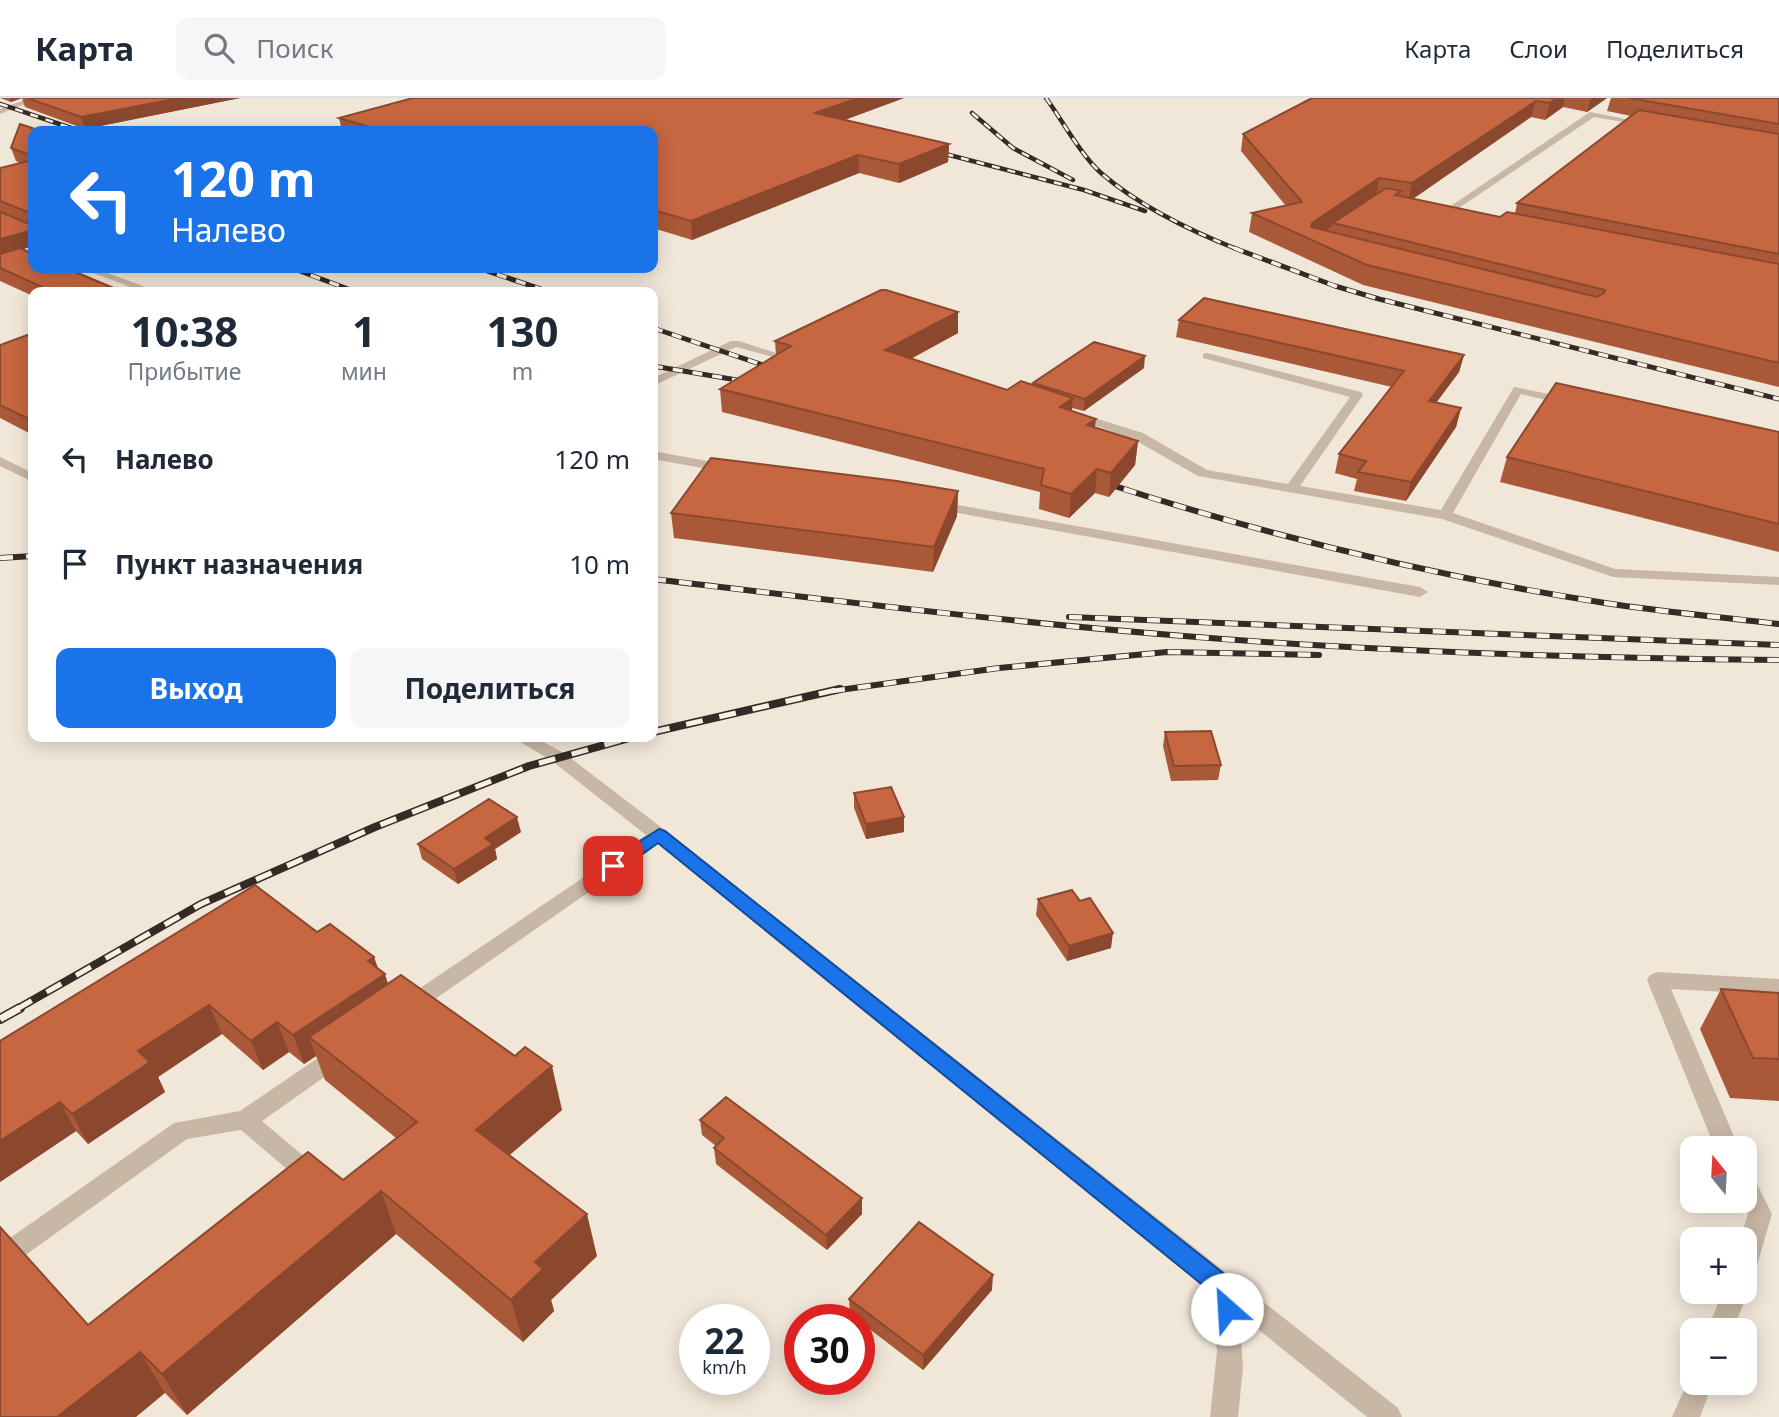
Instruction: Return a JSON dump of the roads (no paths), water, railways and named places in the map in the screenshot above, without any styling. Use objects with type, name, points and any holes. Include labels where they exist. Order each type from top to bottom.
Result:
[{"type":"street","points":[[0,112],[37,98]]},
{"type":"street","points":[[1444,214],[1609,103]]},
{"type":"street","points":[[1593,114],[1659,126]]},
{"type":"street","points":[[1431,211],[1457,217]]},
{"type":"street","points":[[100,273],[140,287]]},
{"type":"street","points":[[658,380],[734,343],[773,354]]},
{"type":"street","points":[[1207,356],[1357,395],[1292,488]]},
{"type":"street","points":[[1445,514],[1518,390],[1583,405]]},
{"type":"street","points":[[1060,411],[1138,436],[1203,472],[1445,514],[1613,573],[1779,581]]},
{"type":"street","points":[[658,456],[749,472]]},
{"type":"street","points":[[0,461],[28,475]]},
{"type":"street","points":[[927,504],[1420,592]]},
{"type":"street","points":[[530,742],[558,757],[659,835],[1388,1417]]},
{"type":"street","points":[[394,1017],[659,835]]},
{"type":"street","points":[[1722,1136],[1657,980],[1779,987]]},
{"type":"street","points":[[0,1259],[183,1130],[245,1120],[360,1041]]},
{"type":"street","points":[[245,1120],[314,1179]]},
{"type":"street","points":[[1756,1227],[1760,1214],[1757,1208]]},
{"type":"street","points":[[1220,1284],[1227,1309],[1231,1346],[1224,1417]]},
{"type":"street","points":[[1686,1417],[1695,1395]]},
{"type":"railway","points":[[1046,98],[1086,157],[1116,185],[1167,217],[1236,249]]},
{"type":"railway","points":[[0,104],[65,126]]},
{"type":"railway","points":[[972,113],[1013,148],[1073,180]]},
{"type":"railway","points":[[930,150],[1084,190],[1145,211]]},
{"type":"railway","points":[[1236,249],[1335,286],[1379,299],[1779,399]]},
{"type":"railway","points":[[305,273],[343,287]]},
{"type":"railway","points":[[493,273],[535,287]]},
{"type":"railway","points":[[658,330],[778,370]]},
{"type":"railway","points":[[658,367],[755,383]]},
{"type":"railway","points":[[1099,481],[1223,519],[1413,567],[1605,603],[1779,624]]},
{"type":"railway","points":[[0,558],[28,556]]},
{"type":"railway","points":[[658,580],[984,617],[1258,642],[1481,653],[1779,660]]},
{"type":"railway","points":[[1069,617],[1779,645]]},
{"type":"railway","points":[[832,691],[999,668],[1167,652],[1319,655]]},
{"type":"railway","points":[[658,731],[840,689]]},
{"type":"railway","points":[[17,1009],[201,904],[375,827],[529,766],[615,742]]},
{"type":"railway","points":[[0,1019],[20,1008]]}]
